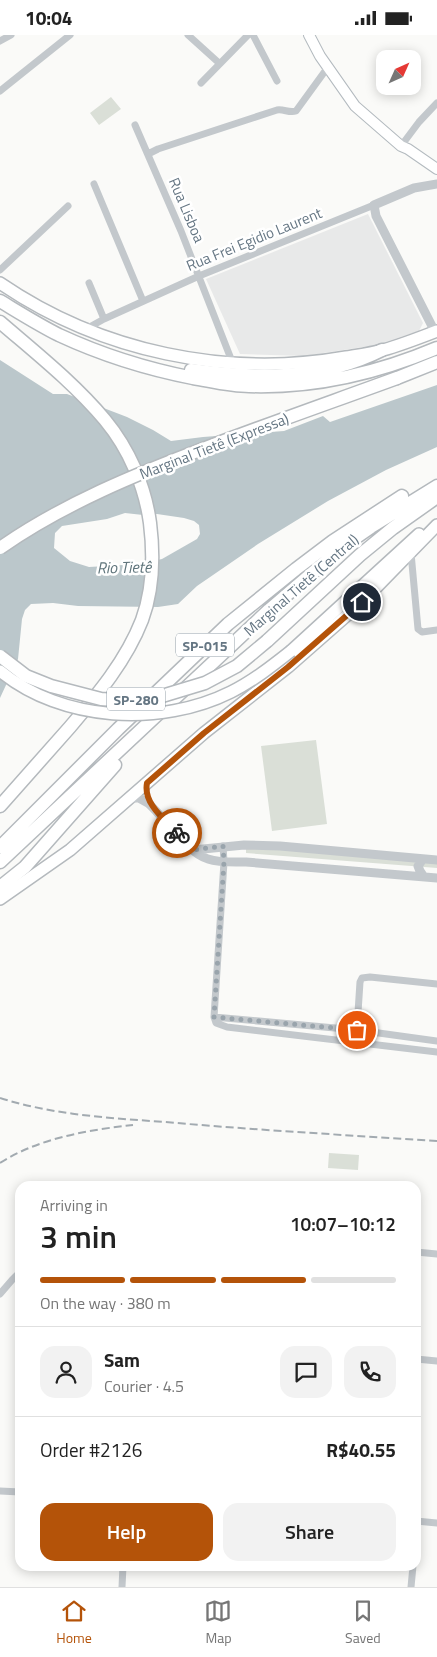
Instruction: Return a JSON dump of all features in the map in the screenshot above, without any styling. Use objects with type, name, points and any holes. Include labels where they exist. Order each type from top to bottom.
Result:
[{"type":"highway","points":[[0,283],[40,308],[116,341],[186,358],[233,364],[272,365],[305,363],[382,350],[436,332]]},
{"type":"highway","points":[[0,301],[60,335],[138,366],[248,387],[280,386],[345,378],[408,360],[437,348]]},
{"type":"highway","points":[[0,322],[69,382],[106,422],[122,444],[144,492],[152,539],[153,560],[148,599],[142,621],[124,657],[99,692],[0,807]]},
{"type":"highway","points":[[109,354],[220,373],[280,375],[311,373],[332,369],[363,360],[382,350]]},
{"type":"highway","name":"Marginal Tietê (Expressa)","points":[[0,548],[73,505],[159,466],[397,378],[437,361]]},
{"type":"highway","name":"SP-015","points":[[0,847],[118,729],[247,607],[333,541],[378,511],[437,476]]},
{"type":"highway","name":"Marginal Tietê (Central)","points":[[0,861],[269,610],[346,545],[371,527],[437,486]]},
{"type":"highway","name":"SP-280","points":[[0,656],[26,676],[50,686],[101,699],[127,701],[162,697],[205,683],[237,666],[267,641],[360,555],[393,528],[437,497]]},
{"type":"highway","points":[[0,671],[24,687],[44,697],[101,713],[123,715],[165,712],[197,705],[230,692],[254,679],[291,651],[437,518]]},
{"type":"highway","points":[[0,899],[70,850],[204,733],[300,657],[362,602],[437,525]]},
{"type":"highway","points":[[0,887],[25,867],[100,781],[154,723],[222,663],[225,652]]},
{"type":"main road","points":[[309,35],[355,106],[401,146],[437,169]]},
{"type":"main road","points":[[401,146],[405,153],[437,177]]},
{"type":"street","points":[[0,41],[11,35]]},
{"type":"street","points":[[0,91],[70,35]]},
{"type":"street","points":[[188,35],[220,63]]},
{"type":"street","points":[[201,83],[248,35]]},
{"type":"street","points":[[253,35],[277,81]]},
{"type":"street","points":[[148,154],[158,149],[277,110],[296,111],[328,67]]},
{"type":"street","points":[[401,146],[419,122],[437,103]]},
{"type":"street","name":"Rua Lisboa","points":[[135,125],[181,231],[233,364]]},
{"type":"street","points":[[94,184],[143,301]]},
{"type":"street","name":"Rua Frei Egidio Laurent","points":[[86,329],[143,301],[414,188],[437,184]]},
{"type":"street","points":[[374,205],[376,216],[436,332]]},
{"type":"street","points":[[0,269],[68,206]]},
{"type":"street","points":[[89,283],[104,319]]},
{"type":"street","points":[[411,553],[418,629],[420,632],[437,630]]},
{"type":"street","points":[[393,570],[402,570],[412,575]]},
{"type":"street","points":[[147,783],[146,793],[155,809]]},
{"type":"street","points":[[130,798],[144,799],[193,850],[207,859],[224,862],[246,862],[437,878]]},
{"type":"street","points":[[193,850],[244,845],[280,846],[437,860]]},
{"type":"street","points":[[244,845],[241,852],[246,862]]},
{"type":"street","points":[[223,846],[224,862],[215,1022],[222,1026],[437,1052]]},
{"type":"street","points":[[423,859],[418,866],[424,877]]},
{"type":"street","points":[[356,1043],[360,982],[362,978],[370,977],[437,985]]},
{"type":"street","points":[[214,1017],[357,1030],[437,1041]]},
{"type":"street","points":[[421,1050],[422,1039]]},
{"type":"street","points":[[421,1252],[437,1254]]},
{"type":"street","points":[[0,1294],[15,1276]]},
{"type":"street","points":[[421,1359],[437,1361]]},
{"type":"street","points":[[0,1491],[15,1492]]},
{"type":"street","points":[[421,1521],[437,1523]]},
{"type":"street","points":[[122,1587],[123,1571]]},
{"type":"street","points":[[411,1587],[412,1571]]},
{"type":"shaded area","points":[[111,97],[121,109],[99,125],[90,113]]},
{"type":"shaded area","points":[[368,214],[423,323],[419,331],[376,345],[304,356],[240,354],[206,279]]},
{"type":"shaded area","points":[[316,740],[327,824],[272,831],[261,746]]},
{"type":"shaded area","points":[[246,846],[437,862],[437,868],[246,853]]},
{"type":"shaded area","points":[[329,1153],[359,1155],[358,1170],[328,1168]]},
{"type":"water","name":"Rio Tietê","points":[[0,360],[53,394],[67,394],[127,417],[171,441],[284,431],[323,416],[330,422],[437,385],[437,447],[386,470],[328,501],[258,544],[197,586],[178,604],[158,607],[78,606],[53,603],[31,604],[25,610],[22,619],[18,659],[0,698]],"holes":[[[125,513],[157,514],[194,521],[199,525],[200,534],[197,539],[162,559],[140,564],[89,567],[70,561],[54,548],[55,533],[62,526],[107,519]]]},
{"type":"railway","points":[[0,1098],[61,1112],[102,1117],[437,1141]]},
{"type":"railway","points":[[0,1163],[15,1154],[47,1141],[81,1133],[133,1125]]},
{"type":"way so far","points":[[177,833],[193,850],[223,846],[224,862],[214,1017],[357,1030]]},
{"type":"route","points":[[177,833],[155,809],[146,793],[147,783],[204,733],[312,647],[362,602]]}]
